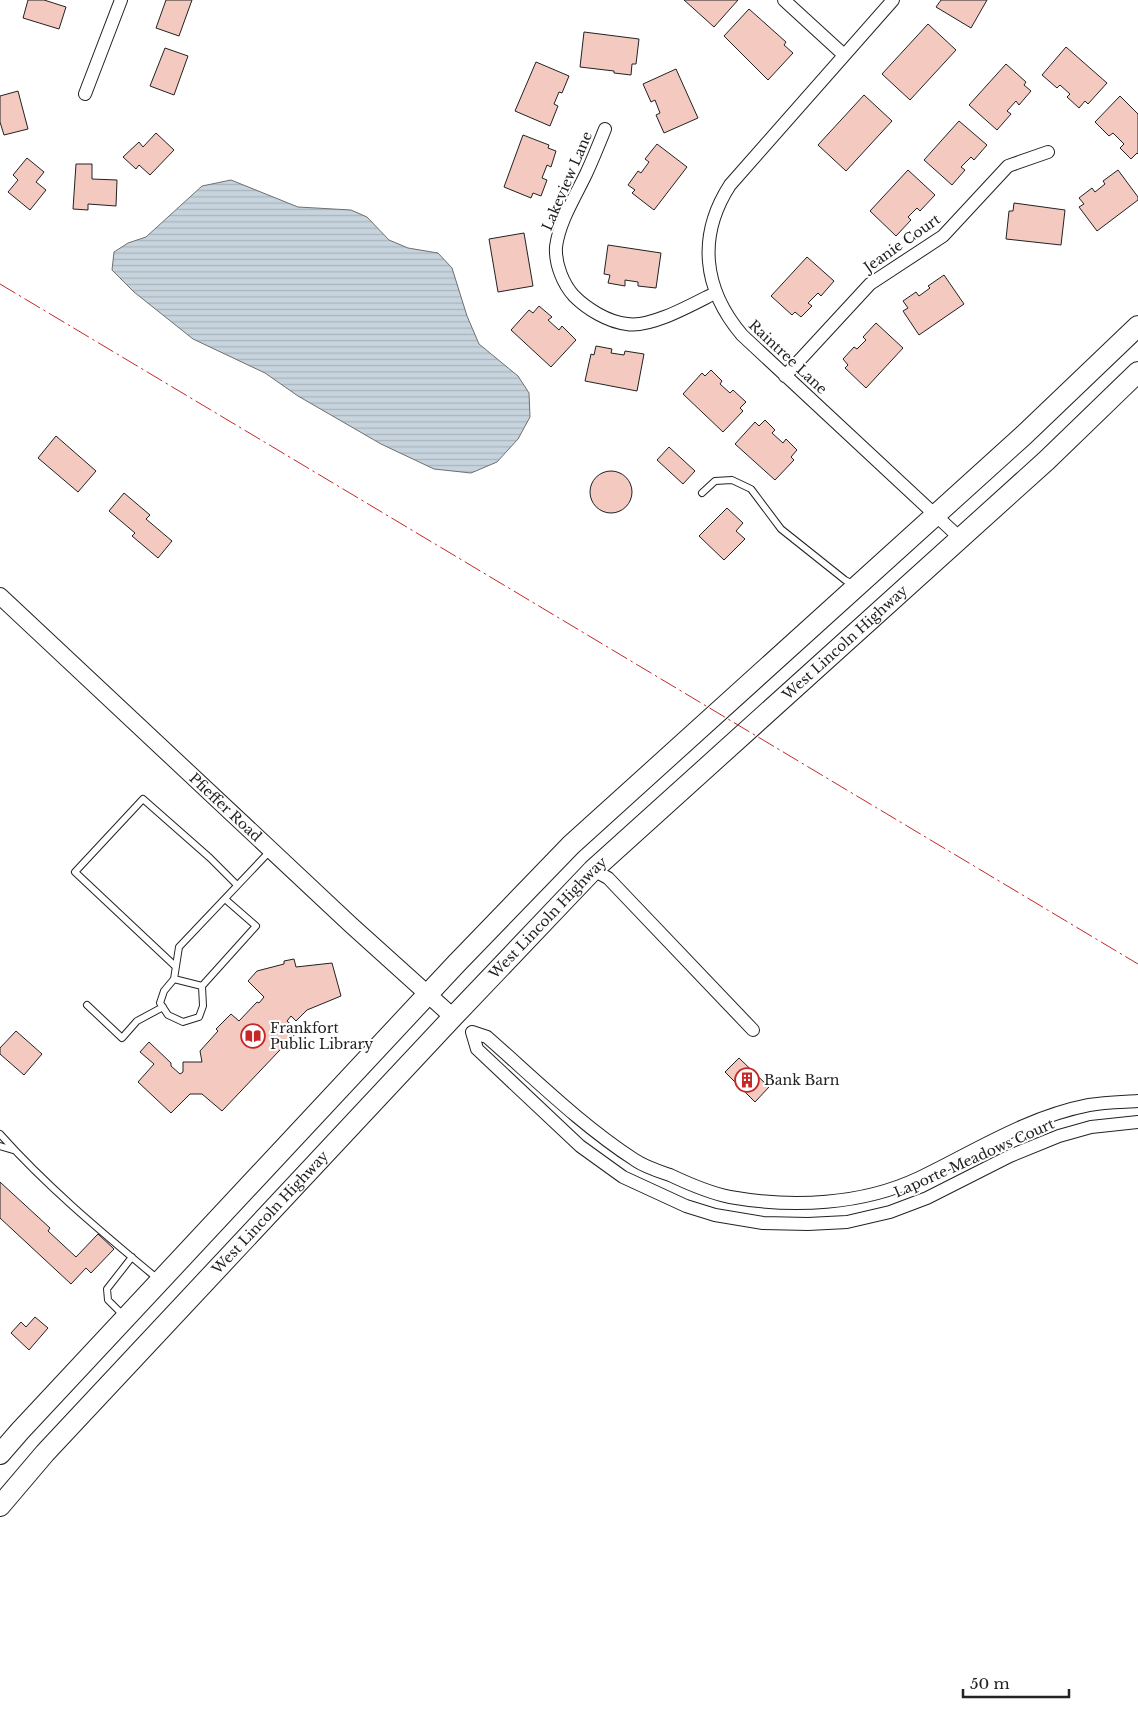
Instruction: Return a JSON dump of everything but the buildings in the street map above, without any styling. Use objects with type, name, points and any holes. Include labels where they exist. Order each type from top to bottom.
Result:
[{"type":"main road","points":[[0,1454],[427,995],[570,845],[1024,435],[1138,326]]},
{"type":"main road","name":"West Lincoln Highway","points":[[0,1506],[45,1453],[593,870],[1047,460],[1138,372]]},
{"type":"street","points":[[85,94],[121,0]]},
{"type":"street","points":[[784,0],[844,55]]},
{"type":"street","name":"Raintree Lane","points":[[893,0],[739,172],[722,197],[709,240],[710,276],[724,313],[742,335],[960,538]]},
{"type":"street","name":"Lakeview Lane","points":[[605,129],[589,169],[559,230],[556,249],[560,272],[567,289],[584,305],[604,317],[627,325],[648,322],[668,316],[715,293]]},
{"type":"street","name":"Jeanie Court","points":[[785,376],[870,284],[943,236],[1008,166],[1048,152]]},
{"type":"street","name":"Pfieffer Road","points":[[0,596],[270,850],[453,1017]]},
{"type":"street","points":[[593,870],[608,878],[753,1030]]},
{"type":"street","name":"Laporte Meadows Court","points":[[453,1017],[472,1032],[487,1037],[589,1127],[637,1161],[689,1184],[729,1197],[782,1203],[827,1202],[874,1194],[918,1178],[998,1136],[1034,1121],[1089,1105],[1138,1101]]},
{"type":"street","name":"Laporte Meadows Court","points":[[472,1032],[477,1049],[580,1146],[623,1177],[686,1206],[715,1214],[763,1223],[808,1224],[847,1222],[890,1212],[927,1198],[1010,1156],[1059,1136],[1091,1127],[1138,1122]]},
{"type":"lane","points":[[702,493],[715,481],[732,480],[751,489],[781,529],[845,580],[857,586]]},
{"type":"lane","points":[[176,966],[75,872],[143,799],[210,858],[237,885]]},
{"type":"lane","points":[[225,899],[256,926],[202,986],[203,1006],[199,1017],[183,1022],[168,1015],[160,1003],[164,991],[174,979],[179,947],[270,850]]},
{"type":"lane","points":[[174,979],[202,986]]},
{"type":"lane","points":[[87,1005],[122,1038],[138,1021],[163,1007]]},
{"type":"lane","points":[[0,1134],[66,1202],[160,1281]]},
{"type":"lane","points":[[0,1146],[14,1150]]},
{"type":"lane","points":[[125,1318],[108,1300],[107,1288],[132,1257]]},
{"type":"shaded area","points":[[231,180],[298,207],[351,210],[367,217],[389,240],[408,248],[438,253],[452,268],[467,316],[479,344],[518,376],[529,393],[530,417],[518,439],[497,462],[471,473],[434,469],[381,444],[298,396],[265,373],[193,339],[134,292],[112,270],[114,252],[128,243],[146,237],[202,186]]},
{"type":"power","points":[[0,284],[1138,964]]},
{"type":"place","name":"Frankfort Public Library","points":[[253,1036]]},
{"type":"place","name":"Bank Barn","points":[[747,1080]]}]
